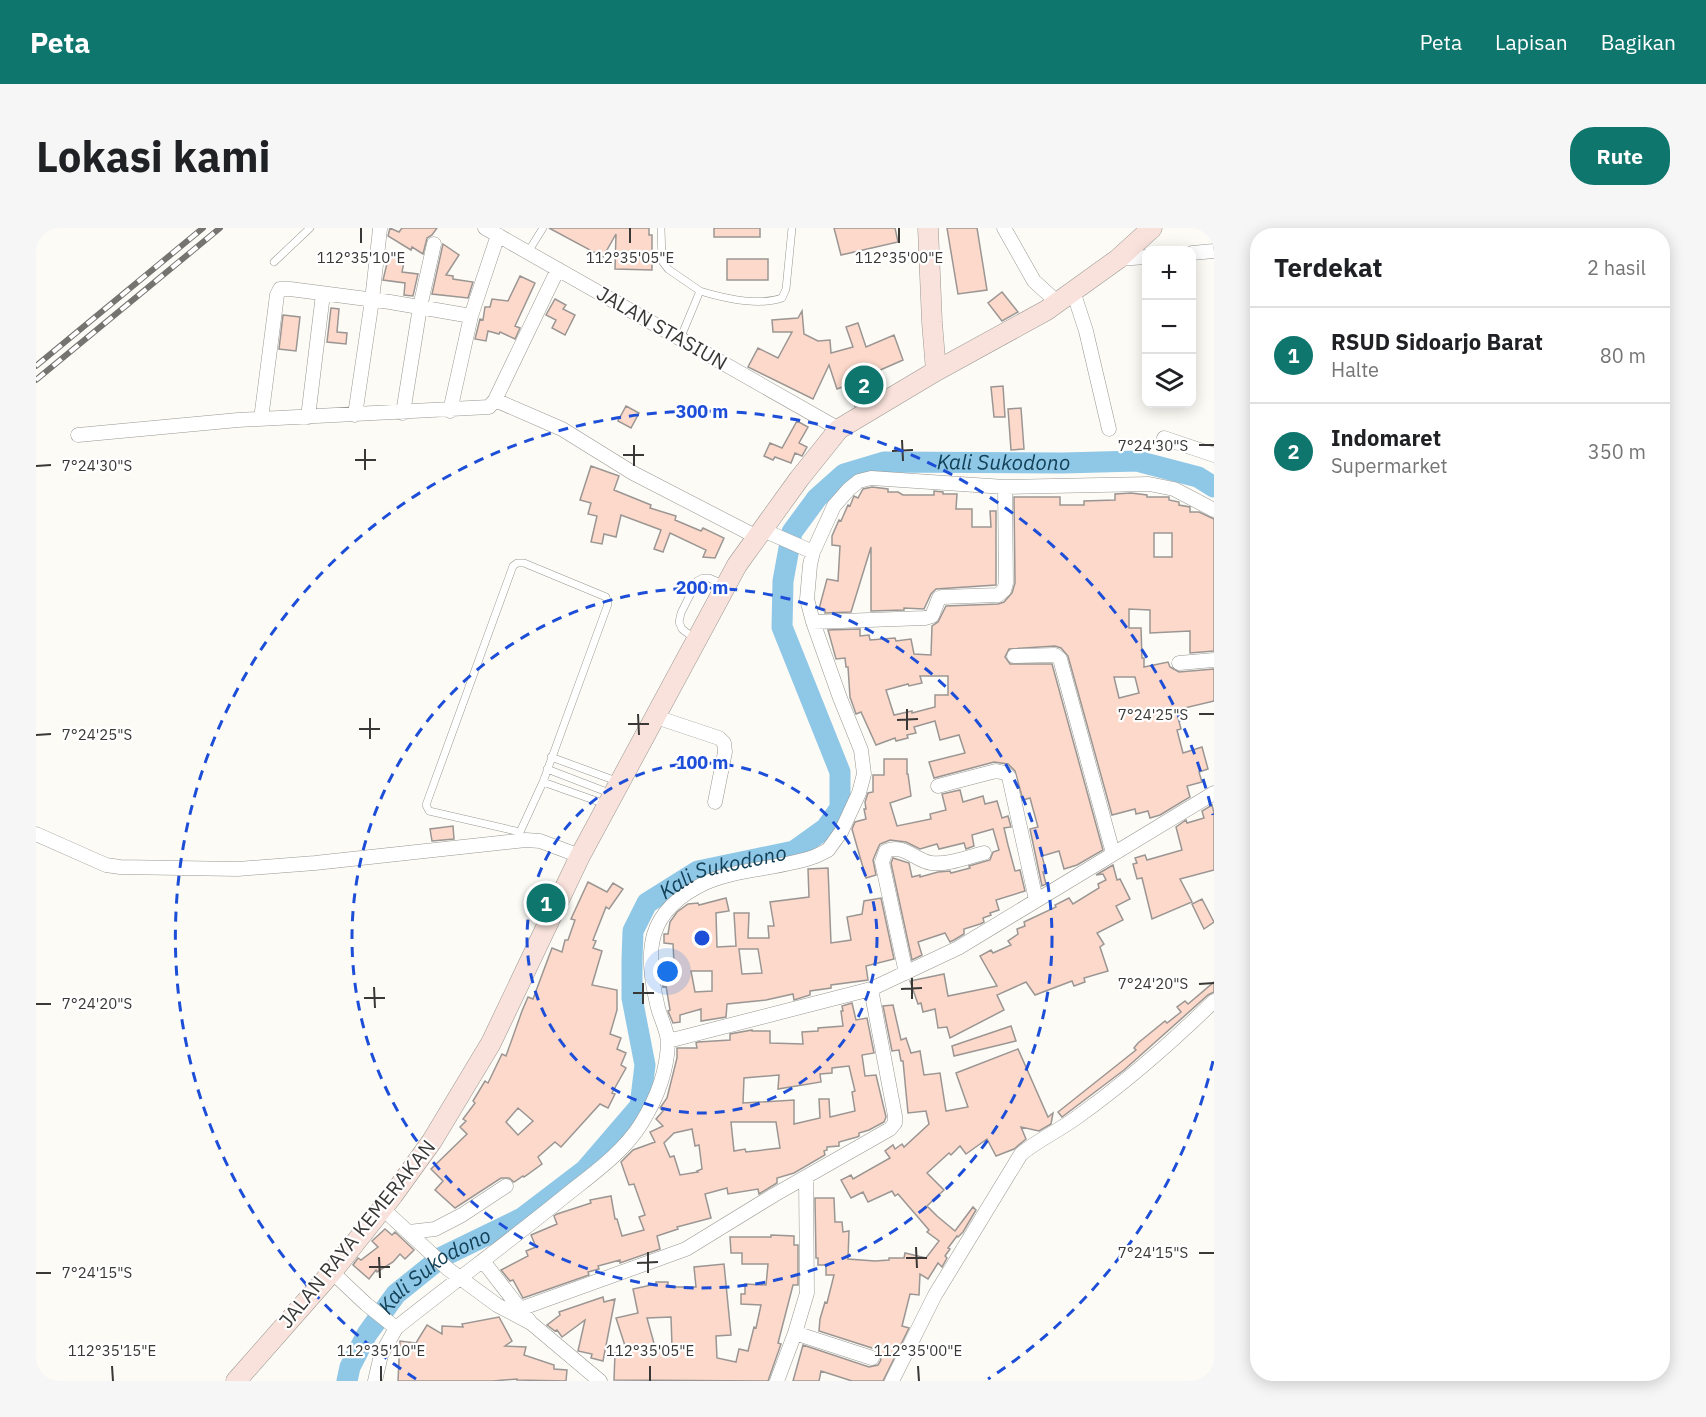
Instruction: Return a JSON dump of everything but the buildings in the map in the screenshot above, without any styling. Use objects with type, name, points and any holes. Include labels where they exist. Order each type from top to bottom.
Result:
[{"type":"main road","points":[[928,228],[936,371]]},
{"type":"main road","points":[[839,429],[1065,297],[1118,259],[1152,228]]},
{"type":"main road","name":"JALAN RAYA KEMERAKAN","points":[[236,1381],[332,1272],[432,1141],[491,1043],[580,856],[737,565],[799,479],[839,429]]},
{"type":"street","name":"JALAN STASIUN","points":[[485,228],[839,429]]},
{"type":"street","points":[[1004,228],[1034,280],[1065,297],[1086,331],[1109,429]]},
{"type":"street","points":[[355,415],[380,229]]},
{"type":"street","points":[[450,411],[471,316],[498,235]]},
{"type":"street","points":[[403,413],[420,307],[434,244]]},
{"type":"street","points":[[1196,253],[1214,251]]},
{"type":"street","points":[[1118,259],[1142,257]]},
{"type":"street","points":[[78,435],[261,419],[450,411],[489,407],[495,400],[558,269]]},
{"type":"street","points":[[261,419],[279,291],[286,288],[471,316]]},
{"type":"street","points":[[308,417],[323,294]]},
{"type":"street","points":[[495,400],[562,429],[633,473],[760,533],[782,539],[810,551]]},
{"type":"street","points":[[1164,438],[1214,455]]},
{"type":"street","points":[[375,1381],[381,1354],[392,1325],[454,1273],[483,1261],[585,1181],[626,1143],[641,1124],[662,1084],[668,1041],[651,975],[652,944],[664,912],[671,904],[707,882],[806,860],[828,850],[841,832],[859,793],[864,774],[861,750],[840,698],[807,599],[810,551],[834,506],[849,489],[871,478],[1005,488],[1149,484],[1174,489],[1214,510]]},
{"type":"street","points":[[813,622],[925,618],[932,616],[939,598],[942,597],[998,595],[1004,590],[1006,583],[1005,488]]},
{"type":"street","points":[[1014,656],[1055,655],[1060,659],[1113,853]]},
{"type":"street","points":[[1179,663],[1214,660]]},
{"type":"street","points":[[656,717],[719,738],[724,742],[725,752],[715,802]]},
{"type":"street","points":[[938,786],[996,771],[1005,773],[1009,777],[1036,900]]},
{"type":"street","points":[[668,1041],[871,989],[958,948],[1214,794]]},
{"type":"street","points":[[36,834],[93,860],[120,867],[238,869],[526,840],[540,841],[580,856]]},
{"type":"street","points":[[906,973],[882,862],[886,851],[899,849],[930,863],[949,862],[984,853]]},
{"type":"street","points":[[520,1309],[686,1249],[890,1129],[895,1123],[871,989]]},
{"type":"street","points":[[892,1381],[935,1295],[1022,1154],[1076,1118],[1159,1052],[1214,1000]]},
{"type":"street","points":[[777,1381],[803,1309],[808,1282],[806,1177]]},
{"type":"street","points":[[409,1232],[435,1229],[462,1215],[506,1186]]},
{"type":"street","points":[[382,1208],[454,1273],[497,1305],[531,1323]]},
{"type":"street","points":[[483,1261],[531,1323],[600,1381]]},
{"type":"street","points":[[332,1272],[392,1325]]},
{"type":"street","points":[[795,1333],[872,1358]]},
{"type":"lane","points":[[274,262],[310,228]]},
{"type":"lane","points":[[528,252],[543,228]]},
{"type":"lane","points":[[661,228],[662,261],[700,291],[723,298],[764,301],[783,298],[787,282],[792,228]]},
{"type":"lane","points":[[680,339],[700,291]]},
{"type":"lane","points":[[517,563],[524,563],[606,597],[608,604],[547,769],[520,832],[429,811],[426,805],[513,566],[517,563]]},
{"type":"lane","points":[[697,641],[682,629],[679,622],[697,581],[709,578],[726,586]]},
{"type":"lane","points":[[551,757],[615,794]]},
{"type":"lane","points":[[547,769],[615,794]]},
{"type":"lane","points":[[543,782],[615,794]]},
{"type":"waterway","name":"Kali Sukodono","points":[[347,1381],[350,1367],[367,1334],[396,1294],[442,1257],[522,1218],[585,1170],[640,1106],[645,1065],[632,998],[632,960],[633,931],[647,903],[698,871],[794,851],[826,828],[840,808],[840,772],[782,627],[783,581],[792,532],[817,498],[844,474],[884,462],[1137,461],[1198,477],[1214,487]]},
{"type":"railway","points":[[36,366],[203,228]]},
{"type":"railway","points":[[36,380],[220,228]]},
{"type":"place","name":"Indomaret","points":[[864,385]]},
{"type":"place","name":"RSUD Sidoarjo Barat","points":[[546,903]]}]
